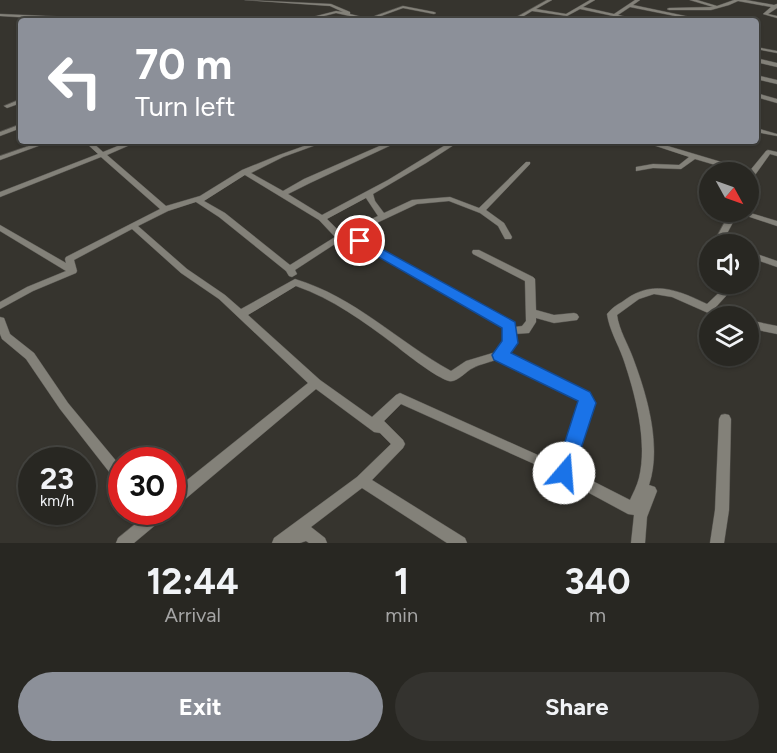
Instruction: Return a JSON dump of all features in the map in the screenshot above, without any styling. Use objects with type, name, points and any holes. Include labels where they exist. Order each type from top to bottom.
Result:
[{"type":"street","points":[[248,0],[331,5],[365,18]]},
{"type":"street","points":[[517,18],[550,0]]},
{"type":"street","points":[[532,10],[560,16],[567,15],[594,0]]},
{"type":"street","points":[[615,15],[638,0]]},
{"type":"street","points":[[692,0],[720,8]]},
{"type":"street","points":[[665,12],[669,8],[703,11],[720,8],[738,0],[776,6]]},
{"type":"street","points":[[630,6],[693,18]]},
{"type":"street","points":[[776,6],[765,14],[777,17]]},
{"type":"street","points":[[371,18],[403,7],[434,13]]},
{"type":"street","points":[[580,8],[629,18]]},
{"type":"street","points":[[311,18],[336,12],[348,13]]},
{"type":"street","points":[[0,15],[69,18]]},
{"type":"street","points":[[379,15],[390,18]]},
{"type":"street","points":[[759,49],[777,52]]},
{"type":"street","points":[[759,61],[777,65]]},
{"type":"street","points":[[759,79],[777,82]]},
{"type":"street","points":[[759,96],[777,101]]},
{"type":"street","points":[[7,106],[18,102]]},
{"type":"street","points":[[0,134],[18,127]]},
{"type":"street","points":[[759,131],[776,135]]},
{"type":"street","points":[[0,158],[40,144]]},
{"type":"street","points":[[90,144],[165,209]]},
{"type":"street","points":[[0,195],[128,144]]},
{"type":"street","points":[[73,271],[69,259],[78,252],[165,209],[203,198],[245,172],[316,144]]},
{"type":"street","points":[[283,195],[307,181],[390,144]]},
{"type":"street","points":[[322,218],[369,194],[452,144]]},
{"type":"street","points":[[654,144],[712,162]]},
{"type":"street","points":[[759,162],[768,152],[777,154]]},
{"type":"street","points":[[639,170],[653,166],[681,167],[694,156]]},
{"type":"street","points":[[481,210],[528,163]]},
{"type":"street","points":[[241,315],[295,282],[320,288],[378,325],[432,368],[451,377],[470,364],[500,355],[510,343],[510,326],[419,272],[360,241],[340,237],[322,218],[245,172]]},
{"type":"street","points":[[369,194],[371,201],[382,216]]},
{"type":"street","points":[[203,198],[200,202],[222,215],[290,269],[295,282]]},
{"type":"street","points":[[290,269],[340,237],[382,216],[392,214],[407,204],[434,200],[450,199],[481,210],[501,225],[508,237]]},
{"type":"street","points":[[759,218],[777,224]]},
{"type":"street","points":[[133,226],[184,272],[222,297],[316,383],[399,444]]},
{"type":"street","points":[[0,227],[73,271]]},
{"type":"street","points":[[476,252],[530,279],[531,322],[525,330],[510,331]]},
{"type":"street","points":[[759,260],[777,264]]},
{"type":"street","points":[[0,306],[30,289],[73,271]]},
{"type":"street","points":[[399,444],[376,421],[400,398],[564,473],[633,509],[646,476],[647,421],[634,372],[612,314],[643,293],[658,292],[680,296],[699,306]]},
{"type":"street","points":[[711,306],[723,294]]},
{"type":"street","points":[[532,313],[554,319],[574,317]]},
{"type":"street","points":[[0,321],[6,336],[30,356],[64,406],[108,461]]},
{"type":"street","points":[[759,326],[777,330]]},
{"type":"street","points":[[500,355],[584,397],[587,403],[564,473]]},
{"type":"street","points":[[186,490],[316,383]]},
{"type":"street","points":[[722,542],[725,419]]},
{"type":"street","points":[[279,543],[362,481],[399,444]]},
{"type":"street","points":[[362,481],[460,543]]},
{"type":"street","points":[[638,543],[640,517],[650,491]]},
{"type":"street","points":[[123,543],[141,525]]},
{"type":"street","points":[[284,543],[308,533],[320,543]]},
{"type":"route","points":[[360,241],[392,260],[419,272],[510,326],[510,343],[500,355],[579,392],[584,397],[587,403],[564,473]]}]
